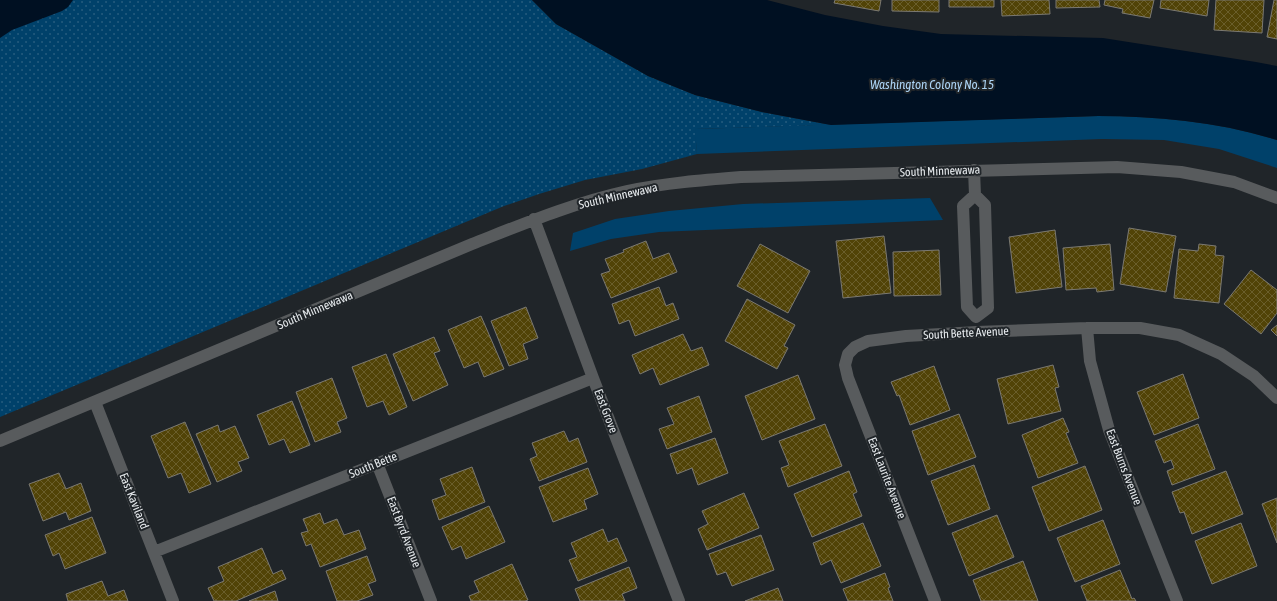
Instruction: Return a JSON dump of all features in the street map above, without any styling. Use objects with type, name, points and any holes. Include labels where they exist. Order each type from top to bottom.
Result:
[{"type":"street","name":"South Minnewawa","points":[[0,441],[534,219],[627,191],[683,182],[741,177],[1117,166],[1181,172],[1234,182],[1277,198]]},
{"type":"street","points":[[974,170],[975,195],[985,205],[988,308],[976,317]]},
{"type":"street","points":[[975,195],[963,206],[967,307],[976,317],[977,332]]},
{"type":"street","name":"East Grove","points":[[534,219],[593,378],[679,601]]},
{"type":"street","name":"South Bette Avenue","points":[[848,354],[855,347],[868,341],[906,336],[1087,328],[1140,328],[1179,335],[1221,354],[1254,376],[1277,398]]},
{"type":"street","name":"East Burns Avenue","points":[[1087,328],[1090,362],[1109,430],[1177,601]]},
{"type":"street","name":"East Laurite Avenue","points":[[848,354],[846,365],[848,378],[935,601]]},
{"type":"street","name":"South Bette","points":[[154,552],[593,378]]},
{"type":"street","name":"East Kaviland","points":[[95,402],[173,601]]},
{"type":"street","name":"East Byrd Avenue","points":[[377,463],[431,601]]},
{"type":"shaded area","points":[[0,0],[532,0],[556,24],[648,76],[695,95],[762,112],[831,125],[696,129],[697,154],[642,169],[585,180],[504,206],[0,417]]},
{"type":"shaded area","points":[[1098,116],[1143,117],[1211,124],[1277,140],[1277,168],[1219,149],[1164,140],[1102,139],[697,154],[695,129]]},
{"type":"shaded area","points":[[930,198],[943,220],[659,232],[611,239],[570,251],[573,233],[615,219],[669,211],[743,204]]},
{"type":"water","points":[[0,0],[73,0],[68,7],[62,11],[12,30],[0,38]]},
{"type":"water","name":"Washington Colony No. 15","points":[[532,0],[767,0],[825,15],[883,26],[941,34],[1103,38],[1256,62],[1277,66],[1277,140],[1211,124],[1121,116],[831,125],[762,112],[695,95],[648,76],[556,24]]},
{"type":"building","points":[[835,0],[881,0],[879,11],[834,3]]},
{"type":"building","points":[[892,0],[939,0],[939,12],[892,11]]},
{"type":"building","points":[[949,0],[994,0],[994,7],[949,7]]},
{"type":"building","points":[[1001,0],[1049,0],[1050,14],[1002,16]]},
{"type":"building","points":[[1056,0],[1099,0],[1100,7],[1056,8]]},
{"type":"building","points":[[1105,0],[1154,0],[1150,18],[1122,13],[1123,9],[1104,5]]},
{"type":"building","points":[[1161,0],[1209,0],[1207,16],[1160,8]]},
{"type":"building","points":[[1216,0],[1264,0],[1262,33],[1214,30]]},
{"type":"building","points":[[1274,0],[1277,0],[1277,39],[1267,37]]},
{"type":"building","points":[[1129,228],[1176,236],[1166,292],[1120,284]]},
{"type":"building","points":[[1055,230],[1062,287],[1016,293],[1009,237]]},
{"type":"building","points":[[884,236],[891,293],[843,298],[836,241]]},
{"type":"building","points":[[646,241],[653,259],[669,253],[677,272],[611,298],[601,274],[610,271],[605,259],[624,252],[623,250]]},
{"type":"building","points":[[760,244],[810,271],[788,313],[737,286]]},
{"type":"building","points":[[1110,244],[1114,290],[1097,292],[1096,288],[1066,290],[1063,248]]},
{"type":"building","points":[[1199,244],[1216,246],[1215,255],[1224,256],[1219,303],[1174,298],[1179,249],[1198,251]]},
{"type":"building","points":[[939,250],[941,295],[894,296],[893,252]]},
{"type":"building","points":[[1251,270],[1277,290],[1277,313],[1261,334],[1224,304]]},
{"type":"building","points":[[659,287],[666,306],[673,303],[679,319],[635,336],[629,320],[619,324],[612,304]]},
{"type":"building","points":[[747,299],[795,325],[784,346],[788,348],[777,369],[725,341]]},
{"type":"building","points":[[526,307],[538,338],[523,344],[528,359],[509,366],[491,321]]},
{"type":"building","points":[[481,316],[504,369],[484,377],[478,362],[464,368],[448,330]]},
{"type":"building","points":[[1277,325],[1277,336],[1271,330]]},
{"type":"building","points":[[683,334],[691,351],[702,347],[709,365],[660,385],[653,368],[640,374],[632,355]]},
{"type":"building","points":[[434,337],[440,351],[434,353],[448,385],[413,401],[393,354]]},
{"type":"building","points":[[386,354],[407,407],[389,415],[383,401],[367,407],[352,367]]},
{"type":"building","points":[[1053,365],[1059,387],[1055,388],[1061,411],[1008,424],[997,379]]},
{"type":"building","points":[[934,366],[950,410],[910,425],[899,395],[897,396],[891,382]]},
{"type":"building","points":[[1183,374],[1199,418],[1154,435],[1137,392]]},
{"type":"building","points":[[798,375],[815,419],[762,440],[745,396]]},
{"type":"building","points":[[332,378],[347,418],[337,422],[341,432],[315,442],[296,392]]},
{"type":"building","points":[[699,396],[712,432],[667,449],[659,429],[674,424],[667,408]]},
{"type":"building","points":[[292,401],[310,445],[290,453],[284,439],[269,445],[257,415]]},
{"type":"building","points":[[959,414],[976,457],[928,475],[912,431]]},
{"type":"building","points":[[1063,418],[1069,432],[1066,433],[1078,463],[1038,478],[1022,435]]},
{"type":"building","points":[[185,422],[211,484],[189,493],[181,473],[168,478],[151,436]]},
{"type":"building","points":[[825,424],[842,466],[788,487],[781,468],[789,465],[779,441]]},
{"type":"building","points":[[1198,424],[1215,469],[1172,485],[1167,471],[1174,468],[1171,460],[1164,463],[1155,441]]},
{"type":"building","points":[[218,425],[220,432],[235,426],[249,458],[238,462],[242,471],[217,482],[196,434]]},
{"type":"building","points":[[564,431],[569,442],[578,438],[587,462],[539,481],[530,459],[537,456],[532,443]]},
{"type":"building","points":[[715,438],[728,473],[698,485],[692,468],[677,474],[670,454]]},
{"type":"building","points":[[974,465],[990,509],[948,525],[931,481]]},
{"type":"building","points":[[1085,466],[1102,510],[1049,531],[1032,487]]},
{"type":"building","points":[[472,467],[485,502],[439,520],[432,500],[446,495],[440,479]]},
{"type":"building","points":[[588,468],[598,494],[584,500],[587,509],[553,522],[539,487]]},
{"type":"building","points":[[849,471],[857,492],[853,494],[862,516],[812,537],[794,494]]},
{"type":"building","points":[[1226,471],[1243,514],[1192,534],[1184,512],[1180,513],[1172,492]]},
{"type":"building","points":[[59,473],[66,489],[81,483],[91,511],[69,520],[66,512],[43,521],[29,484]]},
{"type":"building","points":[[744,493],[759,528],[707,550],[698,529],[708,524],[702,511]]},
{"type":"building","points":[[1277,498],[1277,543],[1262,504]]},
{"type":"building","points":[[489,506],[505,542],[466,559],[461,546],[452,550],[442,527]]},
{"type":"building","points":[[320,513],[324,524],[337,519],[344,535],[359,530],[366,549],[320,567],[311,544],[306,546],[301,533],[308,531],[303,519]]},
{"type":"building","points":[[997,515],[1014,557],[969,576],[952,533]]},
{"type":"building","points":[[92,517],[106,553],[65,569],[59,553],[53,556],[45,535]]},
{"type":"building","points":[[1103,520],[1120,564],[1075,582],[1057,538]]},
{"type":"building","points":[[863,523],[881,566],[841,583],[831,560],[821,565],[813,543]]},
{"type":"building","points":[[1241,523],[1257,566],[1212,584],[1195,541]]},
{"type":"building","points":[[603,529],[608,542],[617,538],[627,561],[578,581],[569,560],[577,557],[571,543]]},
{"type":"building","points":[[761,535],[774,570],[732,586],[726,572],[717,575],[709,554]]},
{"type":"building","points":[[262,548],[273,574],[282,570],[286,579],[236,601],[214,601],[208,588],[224,581],[218,567]]},
{"type":"building","points":[[367,556],[376,581],[368,584],[373,595],[357,601],[337,601],[326,571]]},
{"type":"building","points":[[1023,561],[1038,601],[981,601],[973,580]]},
{"type":"building","points":[[512,564],[528,600],[471,601],[469,596],[479,592],[474,581]]},
{"type":"building","points":[[629,567],[637,588],[622,594],[625,601],[580,601],[575,589]]},
{"type":"building","points":[[1120,570],[1132,599],[1134,598],[1136,601],[1087,601],[1081,586]]},
{"type":"building","points":[[885,573],[890,587],[888,588],[893,601],[848,601],[843,589]]},
{"type":"building","points":[[102,581],[108,596],[124,590],[128,601],[68,601],[66,594]]},
{"type":"building","points":[[778,588],[783,601],[745,601]]},
{"type":"building","points":[[275,591],[278,601],[249,601]]}]
